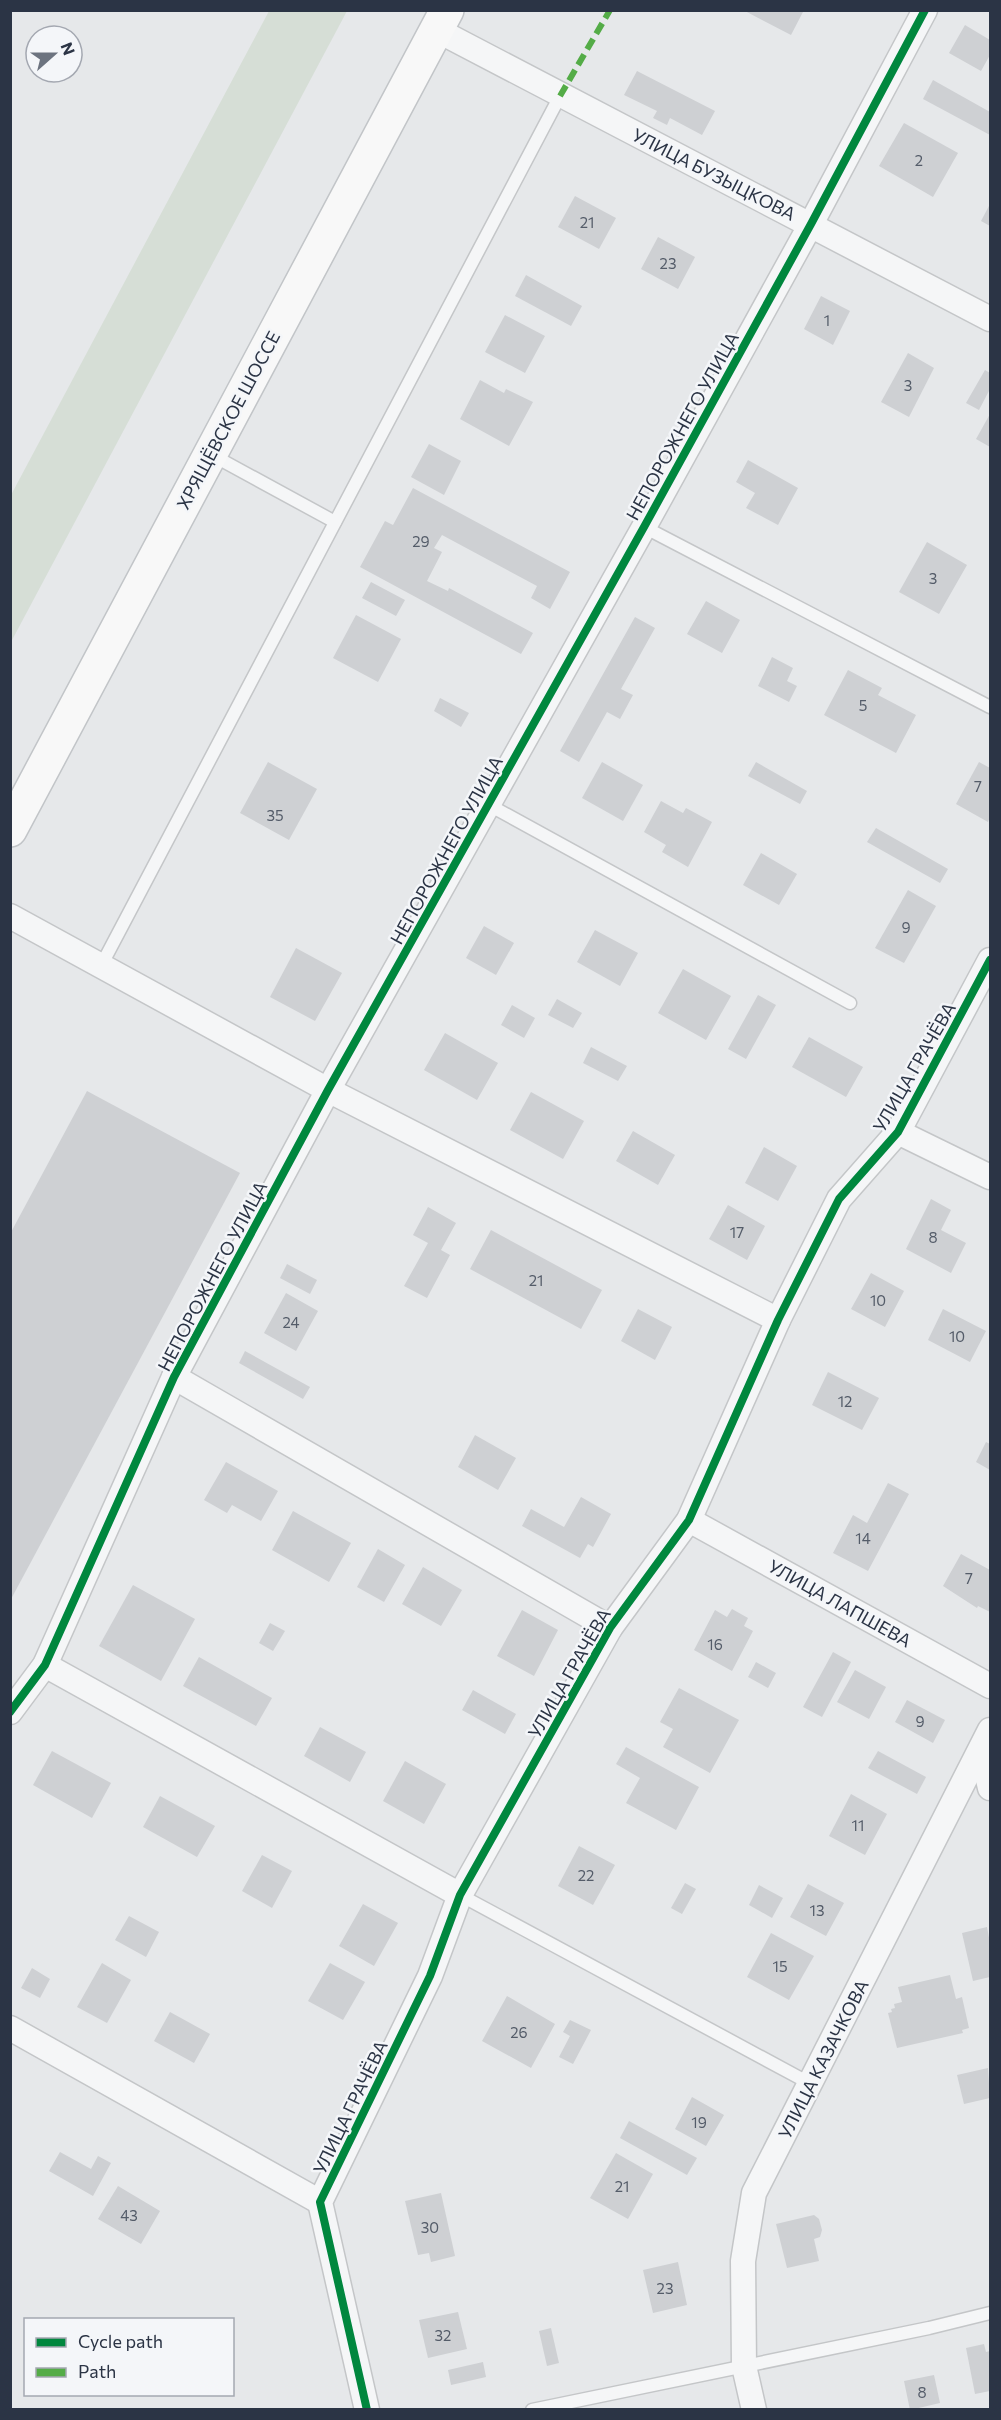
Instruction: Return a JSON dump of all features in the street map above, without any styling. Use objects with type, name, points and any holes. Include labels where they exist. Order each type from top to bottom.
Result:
[{"type":"main road","name":"ХРЯЩЁВСКОЕ ШОССЕ","points":[[10,830],[442,20]]},
{"type":"street","name":"НЕПОРОЖНЕГО УЛИЦА","points":[[10,1712],[45,1665],[174,1377],[328,1090],[644,527],[811,224],[925,10]]},
{"type":"street","name":"УЛИЦА БУЗЫЦКОВА","points":[[442,20],[560,96],[811,224],[990,319]]},
{"type":"street","points":[[10,916],[102,964],[328,1090],[778,1320]]},
{"type":"street","name":"УЛИЦА ГРАЧЁВА","points":[[367,2409],[320,2202],[430,1976],[460,1895],[610,1628],[689,1520],[778,1320],[838,1198],[898,1132],[990,960]]},
{"type":"street","points":[[898,1132],[990,1177]]},
{"type":"street","points":[[174,1377],[610,1628]]},
{"type":"street","name":"УЛИЦА ЛАПШЕВА","points":[[689,1520],[990,1686]]},
{"type":"street","points":[[45,1665],[460,1895]]},
{"type":"street","points":[[986,1739],[990,1788]]},
{"type":"street","name":"УЛИЦА КАЗАЧКОВА","points":[[753,2409],[744,2366],[743,2261],[754,2193],[986,1739]]},
{"type":"street","points":[[10,2028],[320,2202]]},
{"type":"lane","points":[[102,964],[560,96]]},
{"type":"lane","points":[[210,454],[335,522]]},
{"type":"lane","points":[[644,527],[990,707]]},
{"type":"lane","points":[[489,805],[850,1003]]},
{"type":"lane","points":[[460,1895],[811,2084]]},
{"type":"lane","points":[[532,2409],[929,2328],[990,2313]]},
{"type":"shaded area","points":[[269,11],[347,11],[11,642],[11,495]]},
{"type":"building","points":[[743,10],[804,10],[791,35]]},
{"type":"building","points":[[965,25],[990,40],[990,55],[981,71],[949,53]]},
{"type":"building","points":[[637,71],[715,111],[702,135],[670,118],[667,125],[653,118],[657,111],[624,95]]},
{"type":"building","points":[[933,80],[990,112],[990,135],[923,99]]},
{"type":"building","points":[[904,123],[958,153],[933,197],[879,166]]},
{"type":"building","points":[[575,196],[616,218],[599,249],[558,227]]},
{"type":"building","points":[[990,204],[990,226],[981,221]]},
{"type":"building","points":[[658,237],[695,257],[678,289],[641,269]]},
{"type":"building","points":[[526,275],[582,306],[571,326],[515,296]]},
{"type":"building","points":[[821,296],[850,311],[833,345],[804,329]]},
{"type":"building","points":[[505,315],[545,336],[525,373],[485,352]]},
{"type":"building","points":[[908,353],[934,368],[909,417],[881,402]]},
{"type":"building","points":[[985,370],[990,373],[990,389],[979,410],[966,403]]},
{"type":"building","points":[[480,380],[504,393],[506,389],[533,402],[509,446],[460,419]]},
{"type":"building","points":[[990,414],[990,447],[976,439]]},
{"type":"building","points":[[429,444],[461,461],[444,495],[411,477]]},
{"type":"building","points":[[748,460],[798,488],[778,525],[746,508],[755,493],[736,482]]},
{"type":"building","points":[[413,488],[570,572],[550,609],[531,598],[537,586],[442,535],[434,548],[442,552],[427,581],[448,591],[449,588],[533,633],[521,654],[360,567],[385,521],[393,525]]},
{"type":"building","points":[[927,542],[967,565],[939,614],[899,592]]},
{"type":"building","points":[[371,582],[405,600],[396,616],[362,598]]},
{"type":"building","points":[[706,601],[740,620],[722,653],[687,634]]},
{"type":"building","points":[[356,615],[401,639],[378,682],[333,658]]},
{"type":"building","points":[[635,617],[655,628],[621,689],[633,695],[620,719],[607,712],[579,762],[560,751]]},
{"type":"building","points":[[772,657],[793,668],[787,681],[797,686],[789,702],[758,686]]},
{"type":"building","points":[[848,670],[882,688],[878,695],[916,715],[896,753],[824,715]]},
{"type":"building","points":[[440,698],[469,713],[461,727],[434,711]]},
{"type":"building","points":[[268,762],[317,789],[289,840],[240,813]]},
{"type":"building","points":[[602,762],[643,785],[623,821],[582,798]]},
{"type":"building","points":[[756,762],[807,791],[800,804],[748,776]]},
{"type":"building","points":[[979,762],[990,768],[990,817],[988,822],[956,804]]},
{"type":"building","points":[[661,801],[683,813],[686,808],[712,822],[688,867],[662,852],[666,845],[644,832]]},
{"type":"building","points":[[876,828],[948,869],[940,883],[867,842]]},
{"type":"building","points":[[761,853],[797,874],[779,905],[743,885]]},
{"type":"building","points":[[908,890],[936,906],[904,963],[875,948]]},
{"type":"building","points":[[484,926],[514,943],[496,975],[466,958]]},
{"type":"building","points":[[595,930],[638,953],[620,986],[577,962]]},
{"type":"building","points":[[296,948],[342,973],[315,1021],[270,997]]},
{"type":"building","points":[[683,969],[731,996],[706,1040],[658,1013]]},
{"type":"building","points":[[758,995],[776,1005],[746,1059],[728,1049]]},
{"type":"building","points":[[557,999],[582,1013],[573,1028],[548,1015]]},
{"type":"building","points":[[512,1005],[535,1018],[524,1038],[501,1025]]},
{"type":"building","points":[[445,1033],[498,1063],[477,1100],[424,1070]]},
{"type":"building","points":[[809,1037],[863,1067],[846,1097],[792,1067]]},
{"type":"building","points":[[591,1047],[627,1066],[618,1081],[583,1063]]},
{"type":"building","points":[[87,1091],[240,1173],[10,1601],[10,1234]]},
{"type":"building","points":[[531,1092],[584,1121],[563,1159],[510,1130]]},
{"type":"building","points":[[633,1131],[675,1155],[658,1185],[616,1161]]},
{"type":"building","points":[[764,1147],[797,1166],[778,1201],[745,1183]]},
{"type":"building","points":[[931,1199],[951,1210],[941,1230],[966,1243],[951,1273],[906,1249]]},
{"type":"building","points":[[728,1205],[765,1226],[747,1260],[709,1239]]},
{"type":"building","points":[[428,1207],[456,1223],[441,1250],[450,1255],[427,1298],[404,1286],[428,1243],[413,1235]]},
{"type":"building","points":[[491,1230],[602,1290],[581,1329],[470,1269]]},
{"type":"building","points":[[287,1264],[317,1280],[310,1294],[280,1278]]},
{"type":"building","points":[[871,1273],[904,1291],[885,1327],[851,1309]]},
{"type":"building","points":[[286,1293],[318,1311],[296,1351],[264,1333]]},
{"type":"building","points":[[638,1309],[672,1327],[655,1360],[621,1341]]},
{"type":"building","points":[[943,1309],[986,1331],[970,1362],[928,1340]]},
{"type":"building","points":[[245,1351],[310,1387],[303,1399],[239,1363]]},
{"type":"building","points":[[828,1372],[879,1398],[862,1430],[812,1405]]},
{"type":"building","points":[[475,1435],[516,1458],[498,1490],[458,1467]]},
{"type":"building","points":[[986,1442],[990,1444],[990,1470],[976,1462]]},
{"type":"building","points":[[226,1462],[278,1491],[261,1521],[232,1505],[227,1513],[204,1500]]},
{"type":"building","points":[[888,1483],[909,1494],[868,1571],[833,1553],[853,1515],[867,1523]]},
{"type":"building","points":[[581,1497],[611,1514],[593,1547],[588,1544],[580,1558],[522,1526],[531,1509],[564,1527]]},
{"type":"building","points":[[293,1511],[351,1543],[329,1582],[272,1550]]},
{"type":"building","points":[[378,1549],[405,1565],[384,1602],[357,1587]]},
{"type":"building","points":[[961,1554],[990,1570],[990,1612],[978,1606],[977,1608],[943,1586]]},
{"type":"building","points":[[423,1567],[462,1590],[441,1626],[402,1604]]},
{"type":"building","points":[[133,1585],[195,1619],[161,1681],[99,1646]]},
{"type":"building","points":[[732,1609],[748,1618],[744,1626],[753,1631],[732,1671],[694,1650],[715,1610],[727,1617]]},
{"type":"building","points":[[522,1610],[558,1630],[534,1676],[497,1656]]},
{"type":"building","points":[[270,1623],[285,1631],[273,1651],[259,1643]]},
{"type":"building","points":[[833,1652],[851,1662],[822,1717],[803,1707]]},
{"type":"building","points":[[199,1657],[272,1698],[256,1726],[183,1686]]},
{"type":"building","points":[[756,1662],[776,1673],[768,1688],[748,1677]]},
{"type":"building","points":[[855,1670],[886,1687],[869,1719],[837,1702]]},
{"type":"building","points":[[679,1688],[739,1720],[710,1773],[663,1747],[673,1729],[660,1722]]},
{"type":"building","points":[[473,1690],[516,1714],[505,1734],[462,1710]]},
{"type":"building","points":[[907,1700],[945,1720],[933,1743],[895,1722]]},
{"type":"building","points":[[320,1727],[366,1752],[350,1782],[304,1756]]},
{"type":"building","points":[[626,1747],[699,1787],[676,1830],[626,1803],[640,1778],[616,1764]]},
{"type":"building","points":[[52,1751],[111,1783],[92,1818],[33,1785]]},
{"type":"building","points":[[878,1751],[926,1777],[917,1794],[868,1768]]},
{"type":"building","points":[[405,1761],[446,1784],[424,1824],[383,1801]]},
{"type":"building","points":[[851,1794],[887,1814],[865,1855],[829,1836]]},
{"type":"building","points":[[160,1796],[215,1826],[197,1857],[143,1827]]},
{"type":"building","points":[[579,1846],[615,1865],[593,1905],[558,1886]]},
{"type":"building","points":[[262,1855],[292,1871],[272,1908],[242,1891]]},
{"type":"building","points":[[685,1883],[696,1889],[682,1914],[671,1908]]},
{"type":"building","points":[[808,1884],[844,1903],[826,1936],[790,1917]]},
{"type":"building","points":[[759,1885],[783,1898],[772,1918],[749,1905]]},
{"type":"building","points":[[363,1904],[398,1923],[374,1966],[339,1946]]},
{"type":"building","points":[[129,1916],[159,1932],[146,1957],[115,1940]]},
{"type":"building","points":[[987,1927],[990,1943],[990,1977],[973,1981],[962,1933]]},
{"type":"building","points":[[771,1933],[814,1956],[789,2000],[747,1977]]},
{"type":"building","points":[[102,1963],[131,1980],[107,2023],[77,2007]]},
{"type":"building","points":[[330,1963],[365,1982],[343,2020],[308,2001]]},
{"type":"building","points":[[32,1968],[50,1979],[40,1998],[21,1988]]},
{"type":"building","points":[[950,1975],[956,1999],[962,1997],[969,2028],[962,2030],[963,2033],[897,2048],[888,2013],[895,2008],[894,2004],[902,2002],[898,1987]]},
{"type":"building","points":[[507,1996],[555,2024],[531,2068],[482,2041]]},
{"type":"building","points":[[170,2012],[210,2034],[194,2063],[154,2041]]},
{"type":"building","points":[[570,2020],[591,2030],[573,2064],[559,2057],[570,2036],[563,2032]]},
{"type":"building","points":[[988,2068],[990,2098],[964,2104],[957,2075]]},
{"type":"building","points":[[692,2097],[724,2115],[706,2146],[675,2129]]},
{"type":"building","points":[[629,2121],[697,2158],[687,2175],[620,2138]]},
{"type":"building","points":[[60,2152],[91,2169],[98,2156],[111,2163],[93,2196],[49,2171]]},
{"type":"building","points":[[616,2153],[653,2174],[628,2219],[590,2198]]},
{"type":"building","points":[[118,2186],[160,2211],[141,2244],[98,2219]]},
{"type":"building","points":[[441,2193],[455,2256],[431,2262],[429,2253],[418,2255],[405,2201]]},
{"type":"building","points":[[814,2215],[819,2219],[822,2230],[820,2237],[814,2239],[819,2261],[787,2268],[776,2224]]},
{"type":"building","points":[[678,2262],[687,2305],[653,2313],[643,2270]]},
{"type":"building","points":[[458,2312],[467,2349],[428,2358],[419,2320]]},
{"type":"building","points":[[551,2328],[559,2363],[547,2366],[539,2331]]},
{"type":"building","points":[[984,2344],[986,2352],[990,2351],[990,2391],[975,2394],[966,2348]]},
{"type":"building","points":[[483,2362],[486,2377],[451,2385],[448,2370]]},
{"type":"building","points":[[934,2375],[940,2403],[910,2410],[904,2381]]},
{"type":"marked path","points":[[560,96],[610,10]]},
{"type":"cycle path","points":[[10,1712],[45,1665],[174,1377],[328,1090],[644,527],[811,224],[925,10]]},
{"type":"cycle path","points":[[367,2410],[320,2202],[430,1976],[460,1895],[610,1628],[689,1520],[778,1320],[839,1199],[898,1132],[990,960]]}]
